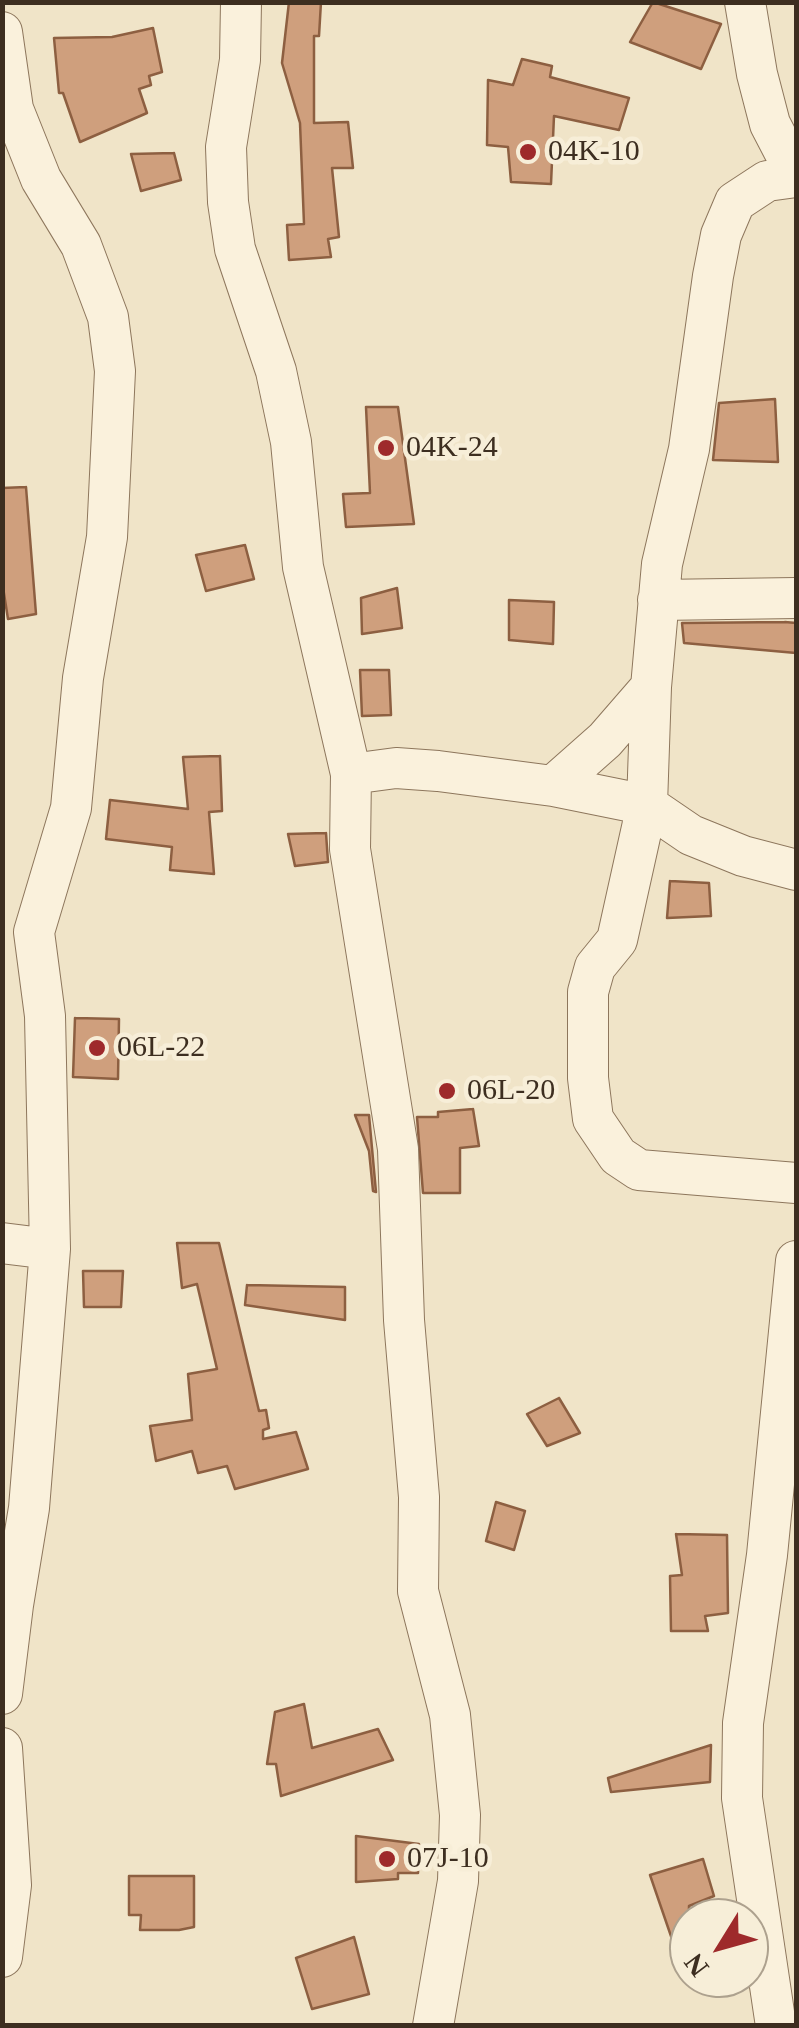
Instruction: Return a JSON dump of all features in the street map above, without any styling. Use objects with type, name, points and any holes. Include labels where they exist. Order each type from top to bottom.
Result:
[{"type":"street","points":[[240,2],[240,60],[226,147],[234,249],[276,371],[290,442],[304,567],[351,774],[350,849],[398,1149],[404,1320],[420,1497],[418,1591],[450,1715],[460,1815],[458,1881],[433,2026]]},
{"type":"street","points":[[745,2],[756,74],[770,124],[796,175],[768,181],[734,202],[721,234],[688,449],[662,564],[651,687],[647,806],[617,940],[595,967],[588,992],[588,1078],[593,1119],[618,1156],[638,1170],[796,1184]]},
{"type":"street","points":[[2,32],[13,109],[41,179],[81,244],[108,318],[115,371],[107,537],[83,678],[71,808],[34,932],[45,1016],[50,1249],[29,1508],[2,1694]]},
{"type":"street","points":[[658,600],[796,598]]},
{"type":"street","points":[[553,786],[604,740],[651,687]]},
{"type":"street","points":[[351,774],[396,768],[553,786],[647,806],[691,835],[743,856],[796,870]]},
{"type":"street","points":[[2,1243],[50,1249]]},
{"type":"street","points":[[776,2026],[742,1798],[743,1742],[767,1555],[796,1261]]},
{"type":"street","points":[[2,1748],[11,1884],[2,1957]]},
{"type":"building","points":[[289,2],[321,2],[319,36],[314,36],[314,123],[348,122],[353,168],[332,168],[339,237],[328,239],[331,257],[289,260],[287,225],[304,224],[300,123],[282,63]]},
{"type":"building","points":[[653,2],[721,24],[701,69],[630,42]]},
{"type":"building","points":[[153,28],[162,72],[149,76],[151,85],[139,89],[147,113],[80,142],[63,93],[59,93],[54,38],[112,37]]},
{"type":"building","points":[[522,59],[552,66],[550,77],[629,98],[619,130],[554,116],[551,184],[511,182],[508,147],[487,145],[488,80],[513,85]]},
{"type":"building","points":[[174,153],[181,180],[141,191],[131,154]]},
{"type":"building","points":[[775,399],[778,462],[713,460],[719,403]]},
{"type":"building","points":[[366,407],[398,407],[414,524],[346,527],[343,494],[370,493]]},
{"type":"building","points":[[26,487],[36,614],[8,619],[2,581],[2,488]]},
{"type":"building","points":[[245,545],[254,579],[206,591],[196,555]]},
{"type":"building","points":[[397,588],[402,628],[362,634],[361,598]]},
{"type":"building","points":[[509,600],[554,602],[553,644],[509,640]]},
{"type":"building","points":[[682,623],[796,623],[796,653],[684,643]]},
{"type":"building","points":[[360,670],[389,670],[391,715],[362,716]]},
{"type":"building","points":[[220,756],[222,811],[209,812],[214,874],[170,870],[172,847],[106,839],[110,800],[188,809],[183,757]]},
{"type":"building","points":[[326,833],[328,862],[295,866],[288,834]]},
{"type":"building","points":[[670,881],[709,883],[711,916],[667,918]]},
{"type":"building","name":"06L-22","points":[[75,1018],[119,1019],[118,1079],[73,1077]]},
{"type":"building","points":[[473,1109],[479,1146],[460,1148],[460,1193],[423,1193],[417,1117]]},
{"type":"building","points":[[355,1115],[369,1115],[376,1192],[369,1151]]},
{"type":"building","points":[[177,1243],[219,1243],[259,1411],[266,1410],[269,1428],[263,1430],[263,1439],[296,1432],[308,1469],[235,1489],[227,1466],[198,1473],[192,1451],[156,1461],[150,1426],[192,1420],[188,1374],[217,1369],[197,1284],[182,1288]]},
{"type":"building","points":[[83,1271],[123,1271],[121,1307],[84,1307]]},
{"type":"building","points":[[247,1285],[345,1287],[345,1320],[245,1305]]},
{"type":"building","points":[[559,1398],[580,1433],[547,1446],[527,1414]]},
{"type":"building","points":[[496,1502],[525,1511],[514,1550],[486,1541]]},
{"type":"building","points":[[676,1534],[727,1535],[728,1613],[705,1616],[708,1631],[671,1631],[670,1576],[682,1575]]},
{"type":"building","points":[[304,1704],[312,1748],[378,1729],[393,1760],[281,1796],[276,1764],[267,1764],[275,1712]]},
{"type":"building","points":[[711,1745],[710,1782],[611,1792],[608,1778]]},
{"type":"building","name":"07J-10","points":[[356,1836],[419,1844],[418,1873],[398,1873],[398,1879],[356,1882]]},
{"type":"building","points":[[703,1859],[714,1896],[669,1898],[669,1930],[650,1875]]},
{"type":"building","points":[[129,1876],[194,1876],[194,1927],[140,1930],[141,1915],[129,1915]]},
{"type":"building","points":[[354,1937],[369,1994],[312,2009],[296,1958]]},
{"type":"place","name":"04K-10","points":[[528,152]]},
{"type":"place","name":"04K-24","points":[[386,448]]},
{"type":"place","name":"06L-22","points":[[97,1048]]},
{"type":"place","name":"06L-20","points":[[447,1091]]},
{"type":"place","name":"07J-10","points":[[387,1859]]}]
